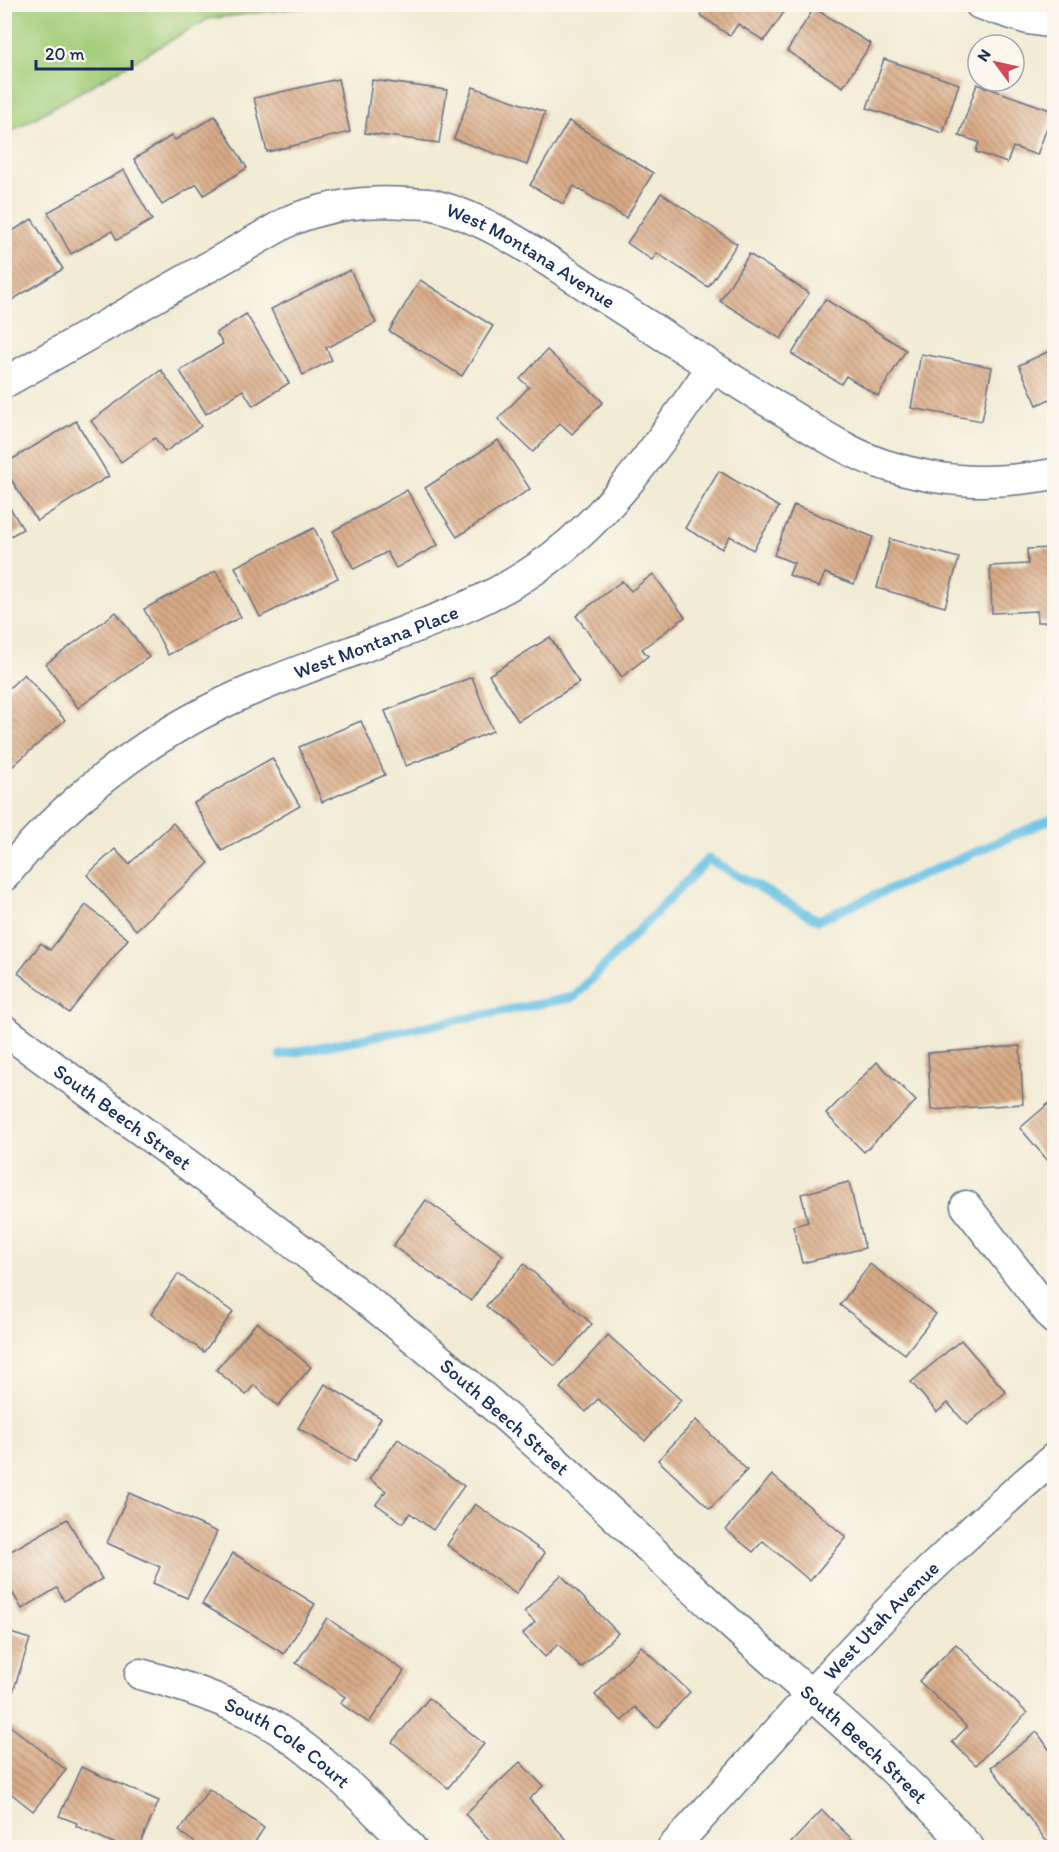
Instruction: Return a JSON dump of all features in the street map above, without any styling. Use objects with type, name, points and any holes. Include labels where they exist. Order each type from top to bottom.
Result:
[{"type":"street","points":[[980,4],[1028,19],[1054,23]]},
{"type":"street","name":"West Montana Avenue","points":[[4,383],[291,220],[322,208],[354,202],[432,205],[469,217],[537,254],[712,367],[813,428],[883,465],[953,480],[987,482],[1019,480],[1054,474]]},
{"type":"street","name":"West Montana Place","points":[[4,876],[40,836],[81,796],[121,764],[173,730],[223,702],[465,606],[535,570],[600,514],[636,473],[712,367]]},
{"type":"street","name":"South Beech Street","points":[[4,1030],[309,1255],[418,1342],[524,1433],[897,1772],[938,1812],[969,1848]]},
{"type":"street","points":[[966,1206],[1054,1319]]},
{"type":"street","name":"West Utah Avenue","points":[[672,1848],[864,1637],[995,1509],[1054,1458]]},
{"type":"street","name":"South Cole Court","points":[[140,1674],[189,1687],[262,1720],[301,1746],[340,1778],[373,1808],[411,1848]]},
{"type":"green space","points":[[5,4],[321,5],[208,19],[5,135]]},
{"type":"building","points":[[707,5],[789,5],[764,41],[738,24],[730,36],[700,15]]},
{"type":"building","points":[[814,8],[871,44],[843,87],[787,51]]},
{"type":"building","points":[[884,59],[959,84],[943,133],[867,108]]},
{"type":"building","points":[[338,79],[350,132],[267,152],[254,98]]},
{"type":"building","points":[[372,80],[447,90],[439,143],[365,133]]},
{"type":"building","points":[[473,87],[545,112],[527,165],[454,139]]},
{"type":"building","points":[[974,93],[1002,93],[1053,111],[1037,155],[1013,147],[1007,163],[976,152],[979,142],[959,136]]},
{"type":"building","points":[[215,116],[247,168],[204,195],[197,184],[162,205],[134,159],[171,136],[175,140]]},
{"type":"building","points":[[569,121],[653,173],[626,218],[574,186],[563,204],[530,185]]},
{"type":"building","points":[[124,170],[152,220],[117,240],[112,231],[71,254],[48,212]]},
{"type":"building","points":[[661,193],[737,244],[708,287],[657,253],[652,260],[627,243]]},
{"type":"building","points":[[32,219],[63,269],[4,305],[4,236]]},
{"type":"building","points":[[749,254],[809,293],[781,339],[720,301]]},
{"type":"building","points":[[350,270],[376,323],[326,348],[332,360],[303,375],[271,309]]},
{"type":"building","points":[[420,280],[493,326],[462,376],[389,331]]},
{"type":"building","points":[[825,299],[906,350],[878,396],[846,376],[841,384],[792,354]]},
{"type":"building","points":[[246,314],[289,383],[253,406],[243,390],[206,414],[180,371],[223,344],[216,333]]},
{"type":"building","points":[[1054,349],[1054,397],[1037,405],[1019,365]]},
{"type":"building","points":[[547,350],[603,402],[572,434],[560,423],[533,452],[498,419],[529,387],[520,379]]},
{"type":"building","points":[[921,354],[992,367],[982,421],[911,408]]},
{"type":"building","points":[[161,370],[201,426],[165,452],[155,438],[121,462],[91,421]]},
{"type":"building","points":[[76,421],[109,476],[37,521],[4,468],[4,464]]},
{"type":"building","points":[[498,440],[530,489],[457,537],[425,488]]},
{"type":"building","points":[[719,471],[779,507],[753,550],[730,536],[722,549],[685,528]]},
{"type":"building","points":[[407,490],[438,545],[396,568],[387,552],[354,569],[333,531]]},
{"type":"building","points":[[4,498],[23,529],[4,540]]},
{"type":"building","points":[[794,505],[873,537],[854,584],[825,573],[819,587],[789,575],[794,563],[774,555]]},
{"type":"building","points":[[314,528],[338,578],[260,617],[235,567]]},
{"type":"building","points":[[890,539],[959,558],[945,607],[877,588]]},
{"type":"building","points":[[1054,548],[1054,622],[1037,622],[1037,611],[992,613],[990,566],[1028,564],[1027,549]]},
{"type":"building","points":[[216,571],[241,617],[168,655],[144,609]]},
{"type":"building","points":[[653,574],[685,617],[642,649],[648,656],[622,677],[576,616],[622,581],[631,591]]},
{"type":"building","points":[[116,612],[149,657],[78,708],[46,664]]},
{"type":"building","points":[[550,637],[579,683],[518,721],[489,675]]},
{"type":"building","points":[[24,674],[65,720],[5,773],[5,692]]},
{"type":"building","points":[[472,677],[493,731],[406,766],[385,711]]},
{"type":"building","points":[[361,721],[385,775],[322,802],[299,747]]},
{"type":"building","points":[[272,758],[300,806],[222,851],[194,803]]},
{"type":"building","points":[[173,823],[209,863],[136,930],[87,875],[115,849],[129,864]]},
{"type":"building","points":[[86,905],[128,939],[69,1013],[18,973],[41,943],[50,950]]},
{"type":"building","points":[[1020,1046],[1023,1104],[931,1110],[928,1053]]},
{"type":"building","points":[[877,1062],[916,1101],[864,1152],[826,1114]]},
{"type":"building","points":[[1054,1099],[1054,1168],[1020,1128]]},
{"type":"building","points":[[849,1182],[865,1248],[802,1263],[793,1226],[808,1222],[801,1194]]},
{"type":"building","points":[[426,1200],[503,1255],[471,1301],[393,1246]]},
{"type":"building","points":[[524,1264],[592,1324],[555,1366],[486,1306]]},
{"type":"building","points":[[870,1264],[936,1314],[905,1354],[840,1305]]},
{"type":"building","points":[[178,1274],[233,1312],[204,1352],[151,1314]]},
{"type":"building","points":[[257,1322],[311,1367],[278,1406],[254,1385],[246,1395],[216,1370]]},
{"type":"building","points":[[608,1335],[681,1400],[645,1441],[598,1399],[586,1412],[560,1388]]},
{"type":"building","points":[[961,1340],[1006,1392],[967,1425],[948,1403],[937,1412],[911,1382]]},
{"type":"building","points":[[325,1384],[381,1418],[355,1462],[298,1428]]},
{"type":"building","points":[[696,1420],[747,1470],[710,1509],[658,1460]]},
{"type":"building","points":[[398,1439],[464,1486],[433,1530],[410,1513],[403,1523],[376,1504],[386,1491],[369,1479]]},
{"type":"building","points":[[772,1475],[846,1537],[810,1581],[763,1541],[753,1552],[726,1530]]},
{"type":"building","points":[[129,1493],[217,1532],[187,1598],[153,1583],[160,1567],[107,1543]]},
{"type":"building","points":[[475,1504],[545,1553],[516,1594],[447,1545]]},
{"type":"building","points":[[67,1519],[102,1579],[64,1601],[57,1588],[22,1609],[4,1579],[4,1555]]},
{"type":"building","points":[[233,1553],[315,1604],[284,1654],[202,1604]]},
{"type":"building","points":[[561,1575],[618,1633],[581,1668],[558,1644],[545,1657],[523,1634],[535,1622],[524,1612]]},
{"type":"building","points":[[327,1618],[404,1671],[369,1723],[340,1703],[345,1697],[296,1663]]},
{"type":"building","points":[[4,1631],[30,1639],[10,1701],[4,1699]]},
{"type":"building","points":[[956,1644],[1027,1713],[976,1765],[952,1742],[967,1727],[919,1681]]},
{"type":"building","points":[[641,1646],[690,1692],[657,1728],[635,1707],[622,1721],[595,1695]]},
{"type":"building","points":[[429,1698],[484,1744],[448,1788],[392,1742]]},
{"type":"building","points":[[4,1721],[66,1770],[33,1811],[8,1791],[4,1795]]},
{"type":"building","points":[[1037,1732],[1054,1756],[1054,1836],[1047,1842],[991,1767]]},
{"type":"building","points":[[520,1762],[543,1786],[529,1799],[570,1843],[565,1848],[497,1848],[465,1814]]},
{"type":"building","points":[[81,1767],[159,1801],[138,1848],[124,1848],[59,1816]]},
{"type":"building","points":[[209,1789],[264,1828],[251,1848],[202,1848],[179,1831]]},
{"type":"building","points":[[822,1810],[861,1848],[790,1848],[788,1846]]},
{"type":"waterway","points":[[280,1055],[574,997],[708,859],[818,920],[1054,818]]}]
